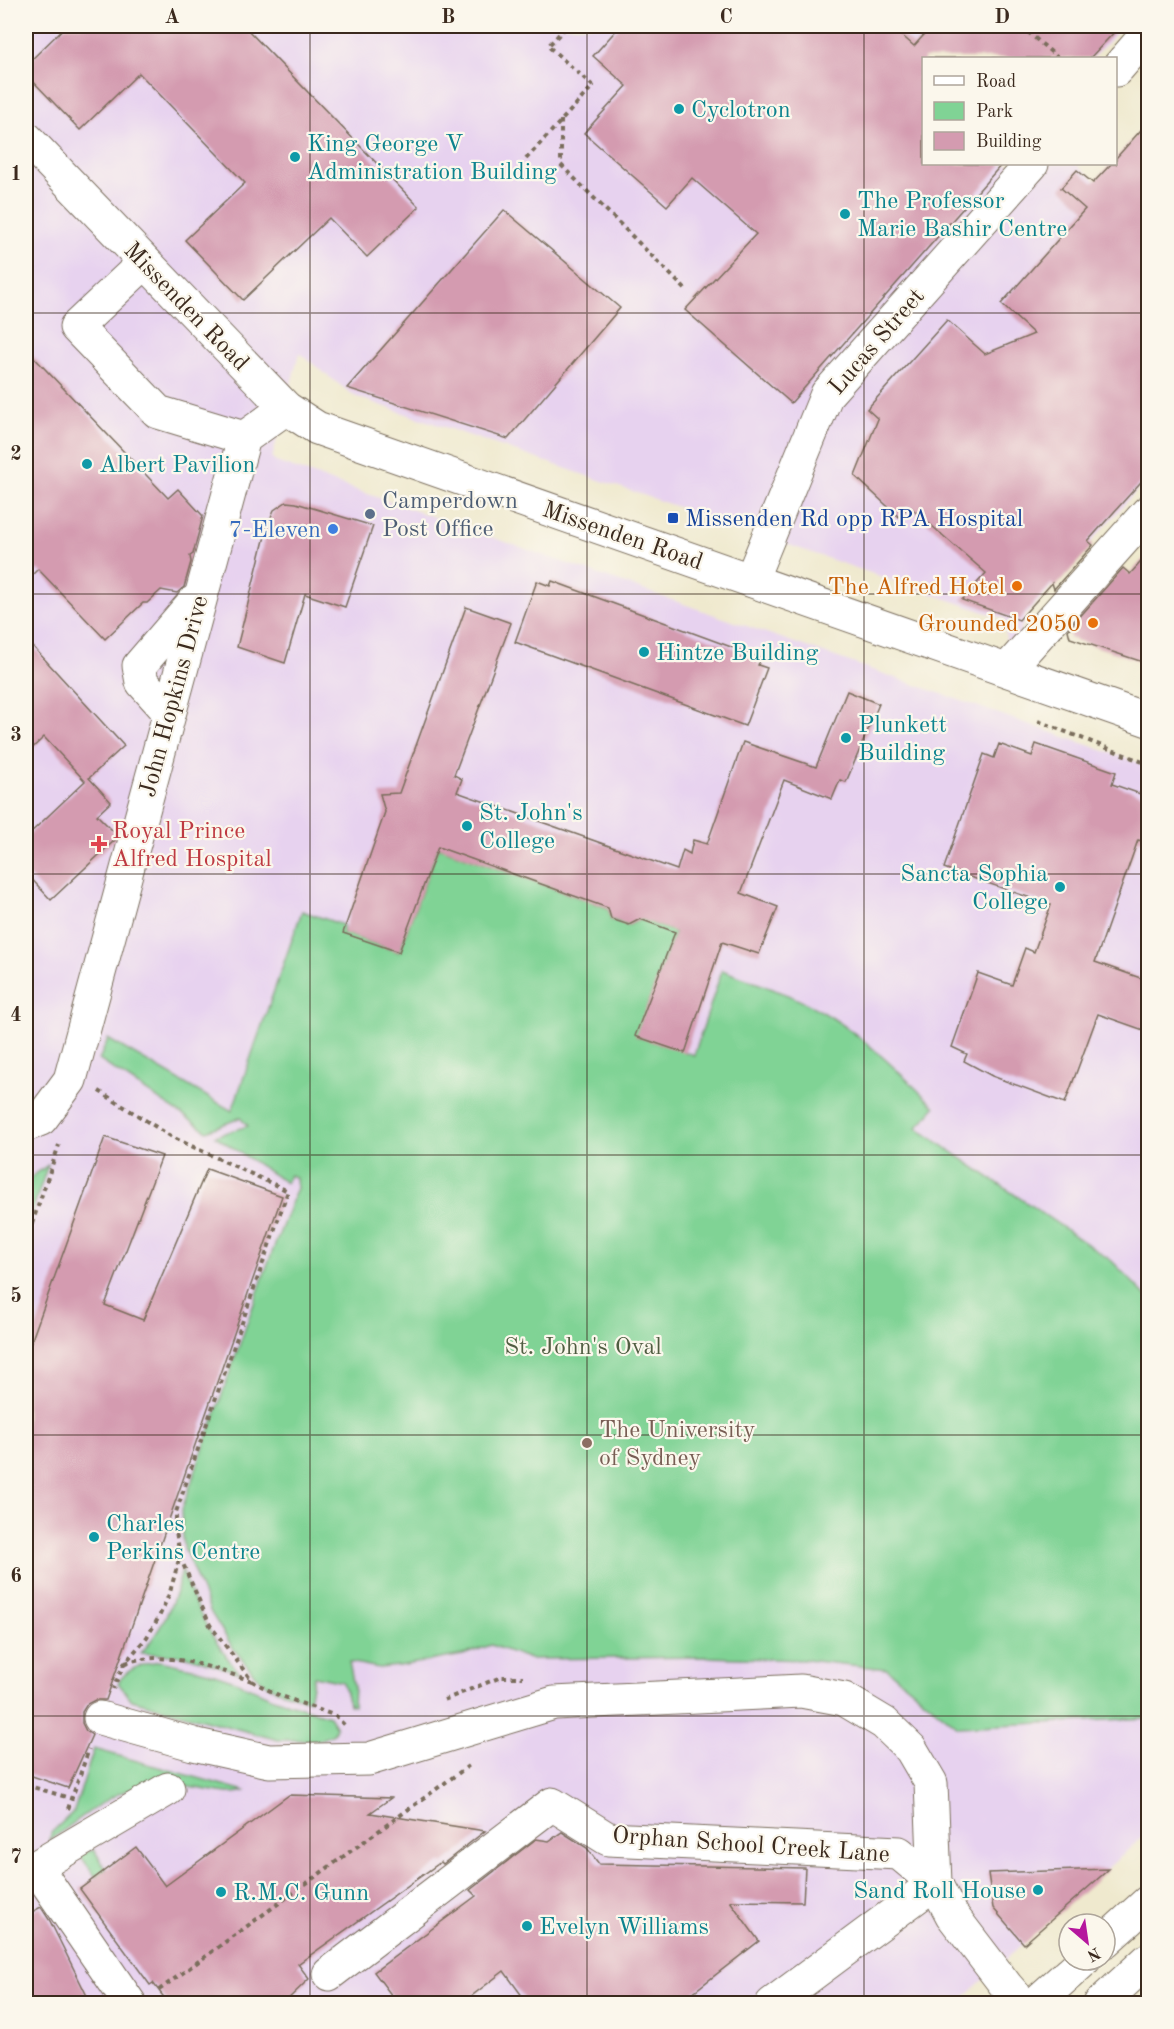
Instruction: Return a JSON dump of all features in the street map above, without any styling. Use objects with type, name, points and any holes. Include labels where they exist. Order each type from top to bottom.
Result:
[{"type":"main road","points":[[1117,69],[1149,33]]},
{"type":"main road","name":"Missenden Road","points":[[26,138],[286,408],[317,428],[1149,720]]},
{"type":"main road","name":"Lucas Street","points":[[751,580],[827,394],[1031,165]]},
{"type":"main road","points":[[145,262],[76,327],[158,412],[244,438],[286,408]]},
{"type":"main road","name":"John Hopkins Drive","points":[[26,1125],[41,1119],[70,1080],[244,438]]},
{"type":"main road","points":[[1007,670],[1149,512]]},
{"type":"main road","points":[[100,1718],[269,1761],[369,1759],[554,1703],[801,1691],[844,1699],[884,1723],[911,1749],[931,1783],[935,1883],[772,2004]]},
{"type":"main road","points":[[140,2000],[36,1867],[168,1789]]},
{"type":"main road","name":"Orphan School Creek Lane","points":[[329,1974],[552,1804],[608,1839],[899,1853],[935,1883],[952,1914],[1022,2004]]},
{"type":"main road","points":[[1117,1930],[1149,1902]]},
{"type":"main road","points":[[1100,2004],[1149,1960]]},
{"type":"main road","points":[[1035,2004],[1071,1972]]},
{"type":"path","points":[[526,159],[593,86],[548,46],[567,26]]},
{"type":"path","points":[[1021,26],[1057,57]]},
{"type":"path","points":[[561,120],[561,165],[687,291]]},
{"type":"path","points":[[1038,721],[1149,764]]},
{"type":"path","points":[[90,1085],[172,1137],[288,1191],[177,1512],[176,1531],[180,1556],[196,1598],[210,1625],[252,1681]]},
{"type":"path","points":[[26,1241],[59,1146]]},
{"type":"path","points":[[65,1815],[73,1799],[100,1718],[124,1664],[147,1637],[159,1617],[170,1592],[180,1556]]},
{"type":"path","points":[[124,1664],[136,1659],[177,1660],[205,1666],[252,1681],[276,1694],[336,1716],[353,1734]]},
{"type":"path","points":[[439,1702],[501,1677],[524,1677]]},
{"type":"path","points":[[140,2000],[477,1759]]},
{"type":"path","points":[[26,1785],[73,1799]]},
{"type":"shaded area","name":"The University of Sydney","points":[[26,26],[1123,26],[1094,57],[922,57],[922,165],[1077,165],[1148,226],[1148,478],[1026,615],[1007,670],[1005,619],[354,396],[299,353],[272,458],[276,462],[1148,766],[1148,1832],[957,2003],[26,2004]]},
{"type":"green space","name":"St. John's Oval","points":[[438,847],[608,908],[611,920],[629,925],[641,919],[675,932],[636,1036],[694,1055],[722,970],[792,997],[831,1017],[872,1048],[935,1107],[917,1128],[1112,1261],[1148,1298],[1148,1718],[958,1727],[887,1669],[806,1660],[704,1657],[530,1659],[491,1645],[463,1655],[399,1666],[379,1668],[349,1662],[354,1687],[353,1706],[349,1705],[343,1682],[314,1676],[309,1700],[277,1690],[255,1675],[233,1648],[211,1613],[184,1548],[181,1512],[268,1263],[297,1188],[296,1178],[290,1175],[286,1183],[215,1136],[248,1126],[240,1118],[207,1131],[99,1060],[108,1039],[232,1111],[302,911],[343,925],[343,933],[399,952]]},
{"type":"green space","points":[[48,1165],[26,1229],[26,1181]]},
{"type":"green space","points":[[182,1570],[206,1624],[221,1650],[240,1673],[187,1656],[141,1653],[167,1614]]},
{"type":"green space","points":[[160,1661],[206,1671],[273,1698],[329,1716],[336,1727],[334,1734],[319,1740],[278,1740],[132,1700],[118,1683],[121,1678],[136,1668]]},
{"type":"green space","points":[[94,1749],[245,1791],[224,1793],[161,1785],[136,1787],[114,1796],[50,1840],[51,1833],[74,1811]]},
{"type":"green space","points":[[94,1850],[106,1869],[96,1877],[79,1854]]},
{"type":"building","name":"King George V Administration Building","points":[[66,26],[244,26],[419,207],[367,257],[329,218],[243,300],[185,240],[245,183],[139,73],[80,130],[26,74],[26,65]]},
{"type":"building","name":"The Professor Marie Bashir Centre","points":[[620,26],[891,26],[914,46],[932,26],[1120,26],[1091,57],[922,57],[922,165],[1001,165],[791,403],[685,310],[756,234],[692,178],[667,206],[584,133],[627,86],[593,56]]},
{"type":"building","points":[[1149,121],[1149,473],[1088,541],[1093,545],[1054,589],[1052,583],[1019,620],[962,600],[986,573],[909,506],[899,517],[855,476],[878,419],[867,409],[947,320],[985,354],[1034,334],[1001,304],[1085,209],[1061,188],[1077,170],[1093,183],[1110,165],[1117,165],[1117,157]]},
{"type":"building","points":[[504,210],[620,308],[508,439],[347,388]]},
{"type":"building","points":[[26,349],[168,498],[178,489],[203,516],[193,554],[190,556],[191,562],[184,587],[177,593],[161,590],[147,603],[143,603],[105,639],[38,569],[26,581]]},
{"type":"building","points":[[286,502],[373,526],[345,607],[305,594],[285,663],[237,647],[268,524],[274,510]]},
{"type":"building","points":[[1149,553],[1149,664],[1070,638],[1068,630],[1123,568],[1130,574]]},
{"type":"building","name":"Hintze Building","points":[[537,581],[550,586],[552,581],[761,658],[758,665],[767,668],[745,726],[515,642]]},
{"type":"building","name":"St. John's College","points":[[466,607],[511,623],[454,775],[462,779],[457,792],[677,870],[683,850],[690,854],[693,840],[707,844],[743,742],[816,767],[847,691],[879,704],[846,782],[840,780],[832,799],[784,780],[741,893],[778,907],[759,954],[722,942],[685,1053],[635,1036],[675,932],[640,919],[629,925],[611,919],[608,908],[438,847],[399,952],[343,933],[385,812],[380,794],[399,793]]},
{"type":"building","points":[[26,639],[124,746],[89,778],[111,802],[97,815],[117,835],[116,839],[51,900],[26,873],[26,837],[85,781],[44,737],[26,754]]},
{"type":"building","name":"Sancta Sophia College","points":[[999,744],[1032,756],[1036,744],[1116,772],[1112,784],[1149,797],[1149,843],[1138,840],[1095,962],[1149,981],[1149,1032],[1098,1014],[1065,1103],[992,1076],[964,1061],[967,1054],[952,1047],[978,973],[1012,985],[1025,948],[1034,952],[1051,905],[944,868],[984,754],[994,758]]},
{"type":"building","name":"Charles Perkins Centre","points":[[105,1137],[162,1156],[105,1305],[143,1320],[207,1169],[282,1196],[106,1700],[95,1700],[87,1704],[82,1712],[82,1723],[86,1731],[92,1735],[68,1788],[26,1774],[26,1356]]},
{"type":"building","points":[[289,1795],[391,1798],[370,1813],[485,1831],[443,1864],[441,1862],[298,1964],[309,1979],[283,2004],[169,2004],[153,1983],[150,1985],[80,1889],[136,1847],[165,1886]]},
{"type":"building","name":"Evelyn Williams","points":[[562,1832],[587,1848],[599,1864],[805,1868],[803,1902],[730,1901],[759,1941],[678,2004],[528,2004],[504,1971],[461,2004],[398,2004],[374,1972],[476,1896],[470,1890],[536,1839],[549,1841]]},
{"type":"building","name":"Sand Roll House","points":[[1109,1869],[1060,1912],[1057,1912],[1057,1915],[1024,1944],[993,1908],[988,1873]]},
{"type":"building","points":[[41,1907],[91,2004],[26,2004],[26,1915]]},
{"type":"place","name":"Cyclotron","points":[[679,109]]},
{"type":"place","name":"King George V Administration Building","points":[[295,157]]},
{"type":"place","name":"The Professor Marie Bashir Centre","points":[[845,214]]},
{"type":"place","name":"Albert Pavilion","points":[[87,464]]},
{"type":"place","name":"Camperdown Post Office","points":[[370,514]]},
{"type":"place","name":"Missenden Rd opp RPA Hospital","points":[[673,518]]},
{"type":"place","name":"7-Eleven","points":[[333,529]]},
{"type":"place","name":"The Alfred Hotel","points":[[1017,586]]},
{"type":"place","name":"Grounded 2050","points":[[1093,623]]},
{"type":"place","name":"Hintze Building","points":[[644,652]]},
{"type":"place","name":"Plunkett Building","points":[[846,738]]},
{"type":"place","name":"St. John's College","points":[[467,826]]},
{"type":"place","name":"Royal Prince Alfred Hospital","points":[[99,844]]},
{"type":"place","name":"Sancta Sophia College","points":[[1060,887]]},
{"type":"place","name":"The University of Sydney","points":[[587,1443]]},
{"type":"place","name":"Charles Perkins Centre","points":[[94,1537]]},
{"type":"place","name":"Sand Roll House","points":[[1038,1890]]},
{"type":"place","name":"R.M.C. Gunn","points":[[221,1892]]},
{"type":"place","name":"Evelyn Williams","points":[[527,1926]]}]
